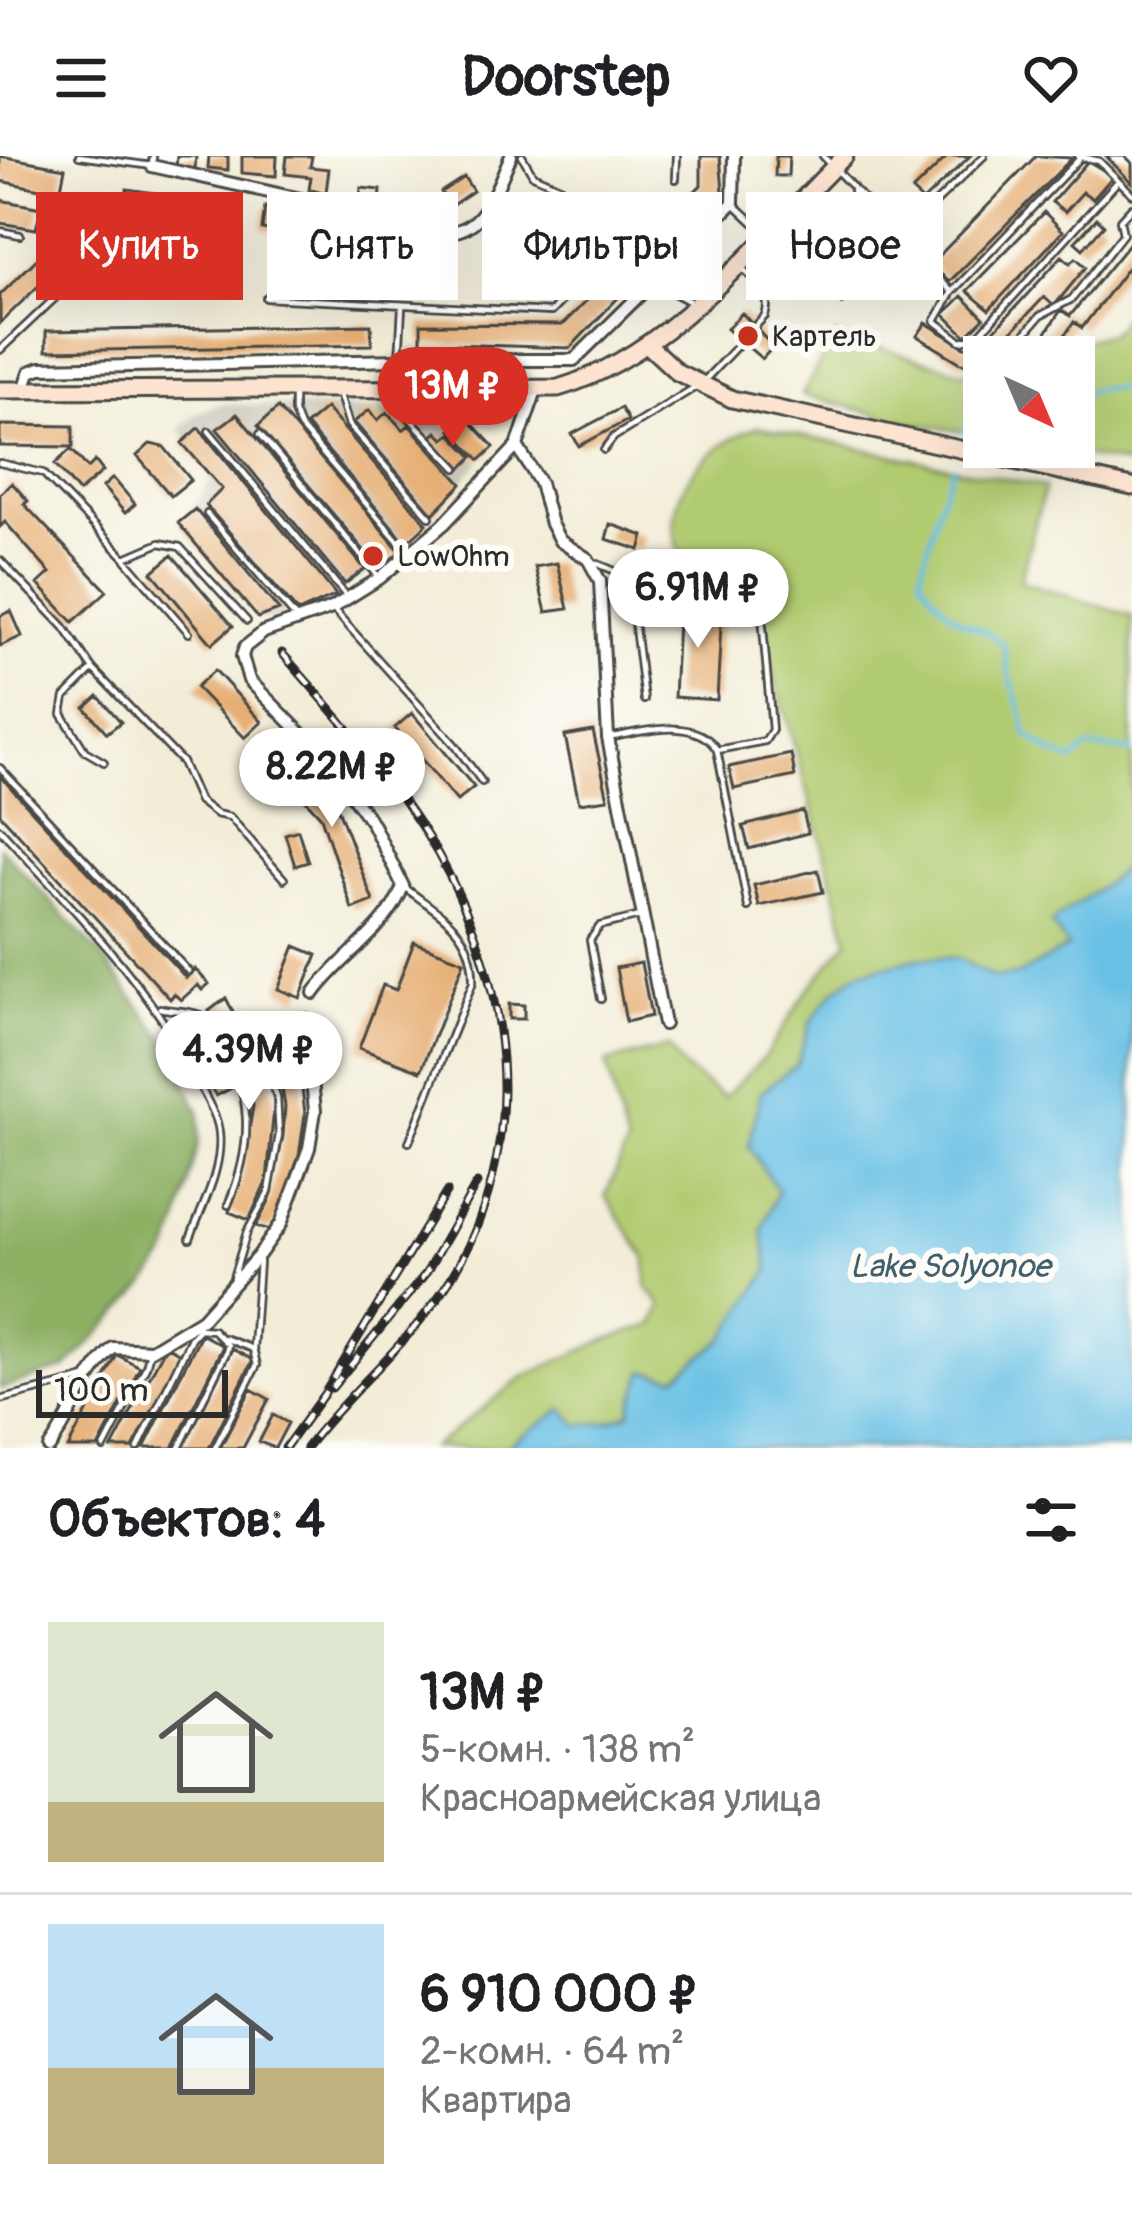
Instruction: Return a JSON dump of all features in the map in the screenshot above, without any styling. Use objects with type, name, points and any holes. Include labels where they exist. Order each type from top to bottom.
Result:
[{"type":"main road","points":[[805,192],[834,160]]},
{"type":"main road","points":[[0,390],[338,386],[536,390],[580,382],[649,346],[746,254]]},
{"type":"main road","points":[[649,346],[677,372],[732,399],[1132,487]]},
{"type":"street","points":[[152,161],[449,232],[468,230],[481,216],[511,156]]},
{"type":"street","points":[[722,214],[733,203],[734,156]]},
{"type":"street","points":[[25,390],[30,372],[40,368],[574,360],[635,300]]},
{"type":"street","points":[[398,387],[399,360]]},
{"type":"street","points":[[314,993],[331,969],[397,904],[403,886],[372,823],[348,789],[323,756],[249,680],[242,665],[245,647],[297,619],[332,608],[410,555],[477,493],[517,446],[536,390]]},
{"type":"street","points":[[517,446],[540,483],[550,524],[560,541],[588,559],[600,581],[608,738],[664,1024]]},
{"type":"street","points":[[50,1448],[68,1421],[86,1378],[113,1348],[151,1350],[202,1319],[281,1224],[309,1148],[315,1111],[306,1018]]},
{"type":"lane","points":[[79,156],[152,161]]},
{"type":"lane","points":[[522,156],[532,175],[560,187]]},
{"type":"lane","points":[[676,156],[676,179]]},
{"type":"lane","points":[[943,195],[984,156]]},
{"type":"lane","points":[[963,340],[935,321],[952,292],[1079,157],[1099,161],[1132,194]]},
{"type":"lane","points":[[834,160],[857,192]]},
{"type":"lane","points":[[978,336],[1118,181]]},
{"type":"lane","points":[[853,187],[853,192]]},
{"type":"lane","points":[[733,203],[746,216]]},
{"type":"lane","points":[[1023,336],[1040,316],[1072,298],[1123,234],[1120,220],[1132,207]]},
{"type":"lane","points":[[0,231],[20,235]]},
{"type":"lane","points":[[604,450],[614,437],[701,384],[765,316],[766,293],[737,262]]},
{"type":"lane","points":[[943,283],[952,292]]},
{"type":"lane","points":[[266,298],[551,312],[563,300]]},
{"type":"lane","points":[[0,350],[53,300]]},
{"type":"lane","points":[[688,300],[696,304]]},
{"type":"lane","points":[[399,360],[403,307]]},
{"type":"lane","points":[[338,386],[349,424],[430,517]]},
{"type":"lane","points":[[294,387],[294,412],[300,427],[410,555]]},
{"type":"lane","points":[[398,387],[400,409],[457,468]]},
{"type":"lane","points":[[209,431],[348,598]]},
{"type":"lane","points":[[260,434],[380,578]]},
{"type":"lane","points":[[0,463],[43,473],[189,633]]},
{"type":"lane","points":[[207,514],[297,619]]},
{"type":"lane","points":[[125,558],[160,543],[180,547],[247,621]]},
{"type":"lane","points":[[588,559],[615,572],[630,586],[644,700]]},
{"type":"lane","points":[[0,560],[64,627],[93,669],[182,762],[199,801],[230,818],[284,879]]},
{"type":"lane","points":[[695,577],[744,600],[762,616],[772,730],[765,741],[717,750]]},
{"type":"lane","points":[[332,608],[482,782]]},
{"type":"lane","points":[[93,669],[65,697],[62,714],[85,751],[104,762]]},
{"type":"lane","points":[[608,738],[650,730],[693,730],[709,737],[717,750],[748,908]]},
{"type":"lane","points":[[0,768],[188,971]]},
{"type":"lane","points":[[0,829],[102,937],[178,1041],[219,1130],[218,1163],[190,1239]]},
{"type":"lane","points":[[403,886],[461,931],[474,959],[473,982],[409,1142]]},
{"type":"lane","points":[[601,999],[590,940],[600,926],[640,916]]},
{"type":"lane","points":[[156,1006],[205,1020],[243,1084],[245,1141],[228,1205]]},
{"type":"lane","points":[[229,1289],[247,1232],[269,1192],[279,1135],[278,1098],[261,1048]]},
{"type":"lane","points":[[215,1448],[257,1365],[253,1349],[259,1256]]},
{"type":"lane","points":[[139,1448],[191,1338],[199,1330],[213,1330],[228,1345],[226,1353],[178,1448]]},
{"type":"lane","points":[[223,1338],[253,1349]]},
{"type":"lane","points":[[104,1448],[151,1350]]},
{"type":"lane","points":[[0,1400],[86,1378]]},
{"type":"shaded area","points":[[222,404],[430,412],[480,462],[398,551],[374,570],[310,605],[267,621],[185,520],[215,475],[179,429],[195,414]]},
{"type":"green space","points":[[1132,306],[1132,466],[1095,458],[1095,337],[1112,332]]},
{"type":"green space","points":[[835,335],[963,372],[963,432],[903,421],[802,395]]},
{"type":"green space","points":[[758,427],[1045,487],[1020,581],[1132,616],[1132,859],[1052,923],[1069,946],[1020,975],[994,978],[958,958],[918,958],[857,973],[810,1023],[797,1064],[761,1092],[749,1147],[778,1191],[762,1229],[769,1270],[724,1339],[629,1414],[608,1422],[522,1435],[504,1448],[432,1448],[523,1377],[608,1339],[653,1325],[662,1306],[647,1287],[646,1258],[605,1196],[627,1146],[606,1063],[668,1047],[683,1068],[724,1097],[765,1056],[807,991],[848,941],[767,652],[763,620],[743,595],[689,562],[675,534],[679,498],[698,467],[726,443]]},
{"type":"green space","points":[[0,847],[99,953],[164,1038],[199,1111],[199,1141],[169,1251],[145,1286],[66,1368],[0,1389]]},
{"type":"water","name":"Lake Solyonoe","points":[[1132,859],[1132,1448],[504,1448],[563,1409],[578,1425],[629,1414],[644,1371],[676,1377],[724,1339],[769,1270],[762,1229],[778,1191],[749,1147],[761,1092],[797,1064],[810,1023],[833,992],[857,973],[918,958],[958,958],[994,978],[1019,975],[1068,947],[1051,923]]},
{"type":"building","points":[[0,156],[65,168],[60,192],[0,181]]},
{"type":"building","points":[[177,156],[196,156],[195,169],[176,167]]},
{"type":"building","points":[[209,156],[228,156],[228,170],[208,168]]},
{"type":"building","points":[[242,156],[277,156],[276,176],[242,173]]},
{"type":"building","points":[[287,156],[312,156],[310,167],[329,169],[326,192],[309,190],[311,177],[285,174]]},
{"type":"building","points":[[701,156],[720,156],[723,192],[694,192],[701,185]]},
{"type":"building","points":[[776,156],[789,156],[788,176],[775,176]]},
{"type":"building","points":[[948,156],[970,156],[932,192],[912,191]]},
{"type":"building","points":[[1036,156],[1072,158],[949,282],[943,276],[943,252]]},
{"type":"building","points":[[1106,156],[1125,156],[1132,163],[1132,183]]},
{"type":"building","points":[[1088,161],[1113,176],[1093,199],[1083,192],[1065,212],[1052,202]]},
{"type":"building","points":[[464,177],[473,191],[458,201],[458,192],[441,192]]},
{"type":"building","points":[[0,200],[36,207],[36,229],[0,223]]},
{"type":"building","points":[[1044,212],[1063,231],[989,310],[967,291]]},
{"type":"building","points":[[1097,218],[1104,225],[1083,249],[1075,242]]},
{"type":"building","points":[[1132,240],[1132,262],[1082,328],[1074,322],[1064,336],[1044,336],[1061,310],[1070,316]]},
{"type":"building","points":[[1062,256],[1070,263],[1076,258],[1086,267],[1054,306],[1044,297],[1008,336],[992,333]]},
{"type":"building","points":[[36,260],[36,288],[0,323],[0,295]]},
{"type":"building","points":[[962,296],[984,318],[966,336],[944,314]]},
{"type":"building","points":[[587,300],[616,300],[570,348],[421,343],[421,324],[562,325]]},
{"type":"building","points":[[742,313],[773,347],[762,359],[727,329]]},
{"type":"building","points":[[926,323],[963,346],[963,363],[961,363],[917,336]]},
{"type":"building","points":[[371,325],[372,345],[46,351],[46,331]]},
{"type":"building","points":[[278,408],[400,551],[380,569],[258,426]]},
{"type":"building","points":[[326,408],[427,524],[406,543],[306,425]]},
{"type":"building","points":[[621,408],[628,420],[579,446],[572,434]]},
{"type":"building","points":[[369,410],[378,420],[387,412],[403,430],[409,425],[462,484],[433,514],[354,422]]},
{"type":"building","points":[[237,414],[365,569],[345,584],[217,429]]},
{"type":"building","points":[[465,416],[494,447],[480,460],[451,430]]},
{"type":"building","points":[[0,425],[73,426],[73,447],[0,446]]},
{"type":"building","points":[[199,428],[336,595],[298,612],[206,505],[222,489],[182,443]]},
{"type":"building","points":[[437,432],[444,439],[451,434],[473,457],[462,468],[431,437]]},
{"type":"building","points":[[150,444],[164,447],[191,480],[171,496],[137,456]]},
{"type":"building","points":[[71,449],[88,468],[95,461],[103,471],[79,492],[55,464]]},
{"type":"building","points":[[113,478],[135,504],[125,513],[103,487]]},
{"type":"building","points":[[12,483],[28,501],[24,504],[107,591],[73,622],[38,584],[50,573],[5,522],[0,527],[0,494]]},
{"type":"building","points":[[195,509],[279,610],[258,618],[178,523]]},
{"type":"building","points":[[610,524],[644,536],[640,550],[606,539]]},
{"type":"building","points":[[172,555],[233,626],[212,644],[152,572]]},
{"type":"building","points":[[557,563],[568,609],[546,612],[535,567]]},
{"type":"building","points":[[679,603],[722,605],[717,700],[674,697]]},
{"type":"building","points":[[11,611],[22,636],[0,646],[0,616]]},
{"type":"building","points":[[215,670],[262,722],[245,738],[196,687]]},
{"type":"building","points":[[98,696],[121,722],[107,733],[85,708]]},
{"type":"building","points":[[412,713],[474,787],[457,801],[395,728]]},
{"type":"building","points":[[593,731],[608,799],[579,803],[565,736]]},
{"type":"building","points":[[264,735],[277,748],[260,764],[248,750]]},
{"type":"building","points":[[791,754],[795,776],[734,789],[729,767]]},
{"type":"building","points":[[297,758],[332,793],[373,901],[352,909],[321,817],[281,773]]},
{"type":"building","points":[[0,776],[186,978],[195,969],[209,984],[202,990],[198,985],[181,1000],[174,994],[170,999],[0,814]]},
{"type":"building","points":[[803,811],[808,833],[749,849],[743,826]]},
{"type":"building","points":[[298,830],[308,862],[295,866],[285,834]]},
{"type":"building","points":[[818,870],[823,892],[759,906],[754,885]]},
{"type":"building","points":[[414,942],[464,961],[421,1071],[359,1048],[383,985],[396,990]]},
{"type":"building","points":[[295,946],[317,955],[300,998],[278,989]]},
{"type":"building","points":[[641,963],[651,1016],[626,1022],[616,968]]},
{"type":"building","points":[[226,998],[275,1097],[267,1180],[249,1220],[229,1212],[241,1181],[253,1106],[247,1082],[209,1011]]},
{"type":"building","points":[[509,1004],[524,1005],[524,1019],[509,1019]]},
{"type":"building","points":[[204,1022],[237,1085],[216,1096],[183,1033]]},
{"type":"building","points":[[295,1026],[305,1114],[299,1156],[270,1230],[256,1226],[270,1199],[283,1136],[285,1106],[272,1031]]},
{"type":"building","points":[[201,1334],[223,1346],[173,1448],[144,1448]]},
{"type":"building","points":[[166,1346],[182,1355],[133,1448],[112,1448]]},
{"type":"building","points":[[232,1349],[253,1360],[209,1448],[183,1448]]},
{"type":"building","points":[[117,1355],[140,1367],[98,1448],[68,1448]]},
{"type":"building","points":[[251,1389],[269,1399],[243,1448],[220,1448]]},
{"type":"building","points":[[273,1415],[288,1423],[275,1448],[259,1442]]},
{"type":"waterway","points":[[1095,390],[1132,389]]},
{"type":"waterway","points":[[954,467],[920,577],[950,613],[1005,647],[1026,734],[1072,761],[1089,747],[1132,751]]},
{"type":"railway","points":[[282,653],[375,763],[438,854],[486,967],[503,1088],[498,1148],[483,1208],[458,1266],[406,1337],[306,1448]]},
{"type":"railway","points":[[332,1388],[426,1273],[477,1183]]},
{"type":"railway","points":[[285,1448],[324,1394],[447,1191]]},
{"type":"place","name":"Картель","points":[[748,336]]},
{"type":"place","name":"LowOhm","points":[[373,556]]}]
